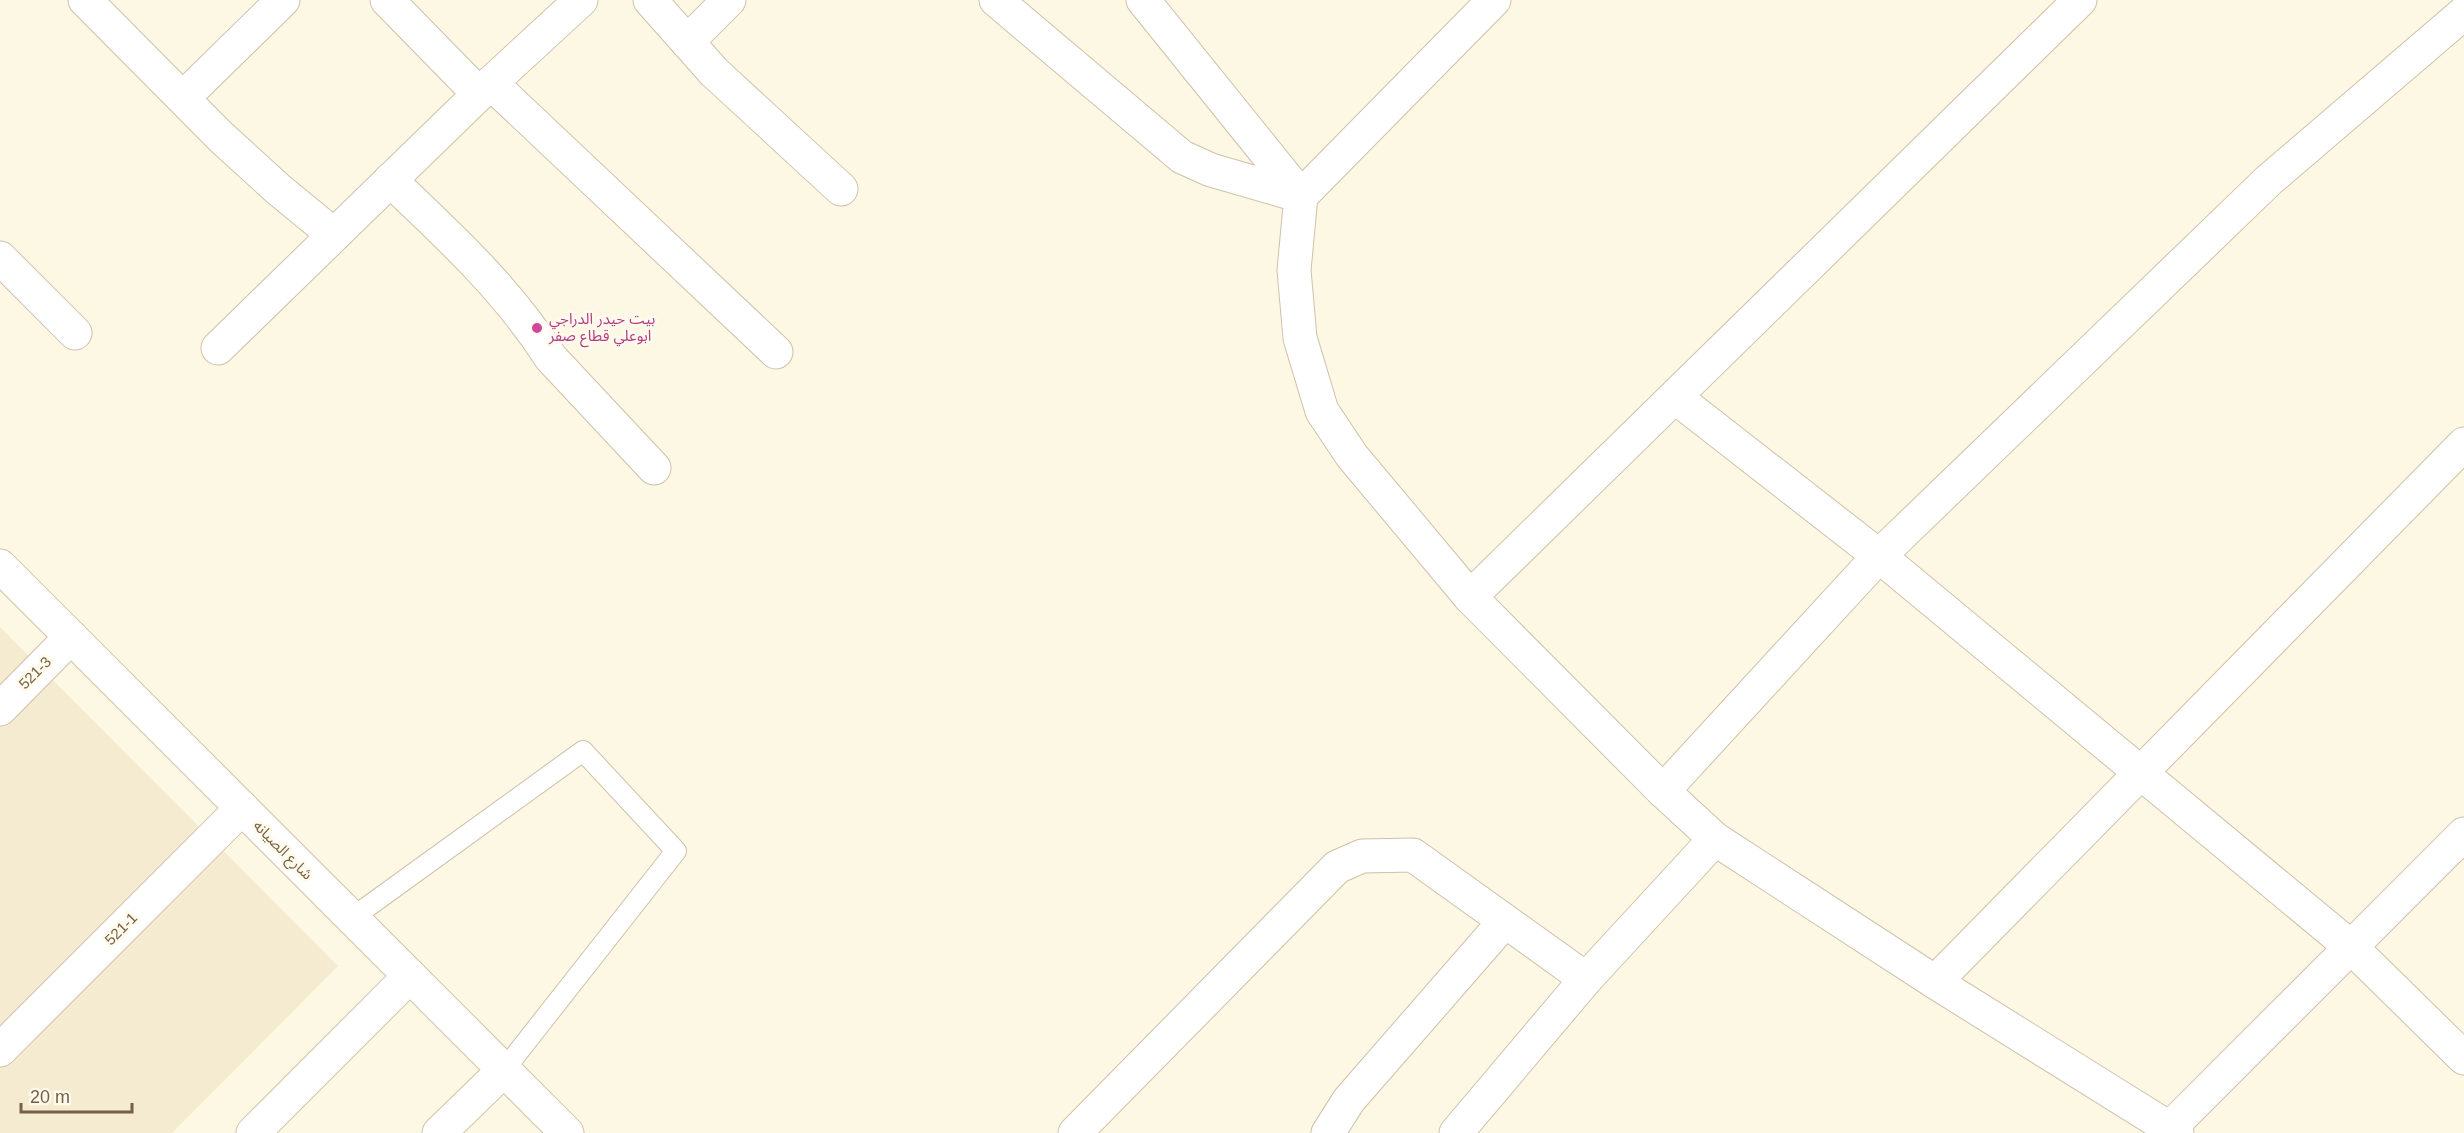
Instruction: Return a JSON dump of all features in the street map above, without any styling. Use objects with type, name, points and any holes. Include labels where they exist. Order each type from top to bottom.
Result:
[{"type":"street","points":[[85,0],[254,167],[334,235]]},
{"type":"street","points":[[184,97],[282,0]]},
{"type":"street","points":[[387,0],[776,351]]},
{"type":"street","points":[[218,348],[390,180],[581,0]]},
{"type":"street","points":[[650,0],[714,72],[842,189]]},
{"type":"street","points":[[687,42],[729,0]]},
{"type":"street","points":[[996,0],[1182,157],[1211,170],[1301,196]]},
{"type":"street","points":[[1143,0],[1301,196]]},
{"type":"street","points":[[1470,597],[2080,0]]},
{"type":"street","points":[[1488,2],[1301,196],[1294,270],[1300,338],[1322,411],[1352,456],[1470,597],[1663,791],[1715,840],[1935,982],[2174,1130],[2464,834]]},
{"type":"street","points":[[1663,791],[1879,555],[2269,180],[2464,13]]},
{"type":"street","points":[[390,180],[484,270],[538,339],[550,358],[654,468]]},
{"type":"street","points":[[0,258],[75,333]]},
{"type":"street","points":[[1675,397],[1879,555],[2351,947],[2464,1058]]},
{"type":"street","points":[[1935,982],[2464,444]]},
{"type":"street","name":"شارع الصيانه","points":[[0,566],[567,1133]]},
{"type":"street","name":"521-3","points":[[0,709],[71,637]]},
{"type":"street","name":"521-1","points":[[0,1050],[242,808]]},
{"type":"street","points":[[1456,1133],[1586,979],[1715,840]]},
{"type":"street","points":[[1075,1133],[1337,867],[1362,856],[1413,855],[1586,979]]},
{"type":"street","points":[[1328,1133],[1349,1100],[1505,921]]},
{"type":"street","points":[[253,1133],[410,976]]},
{"type":"street","points":[[440,1133],[504,1070]]},
{"type":"lane","points":[[352,918],[583,751],[676,851],[504,1070]]},
{"type":"shaded area","points":[[0,627],[338,966],[172,1133],[0,1133]]},
{"type":"place","name":"بيت حيدر الدراجي ابوعلي قطاع صفر","points":[[537,328]]}]
